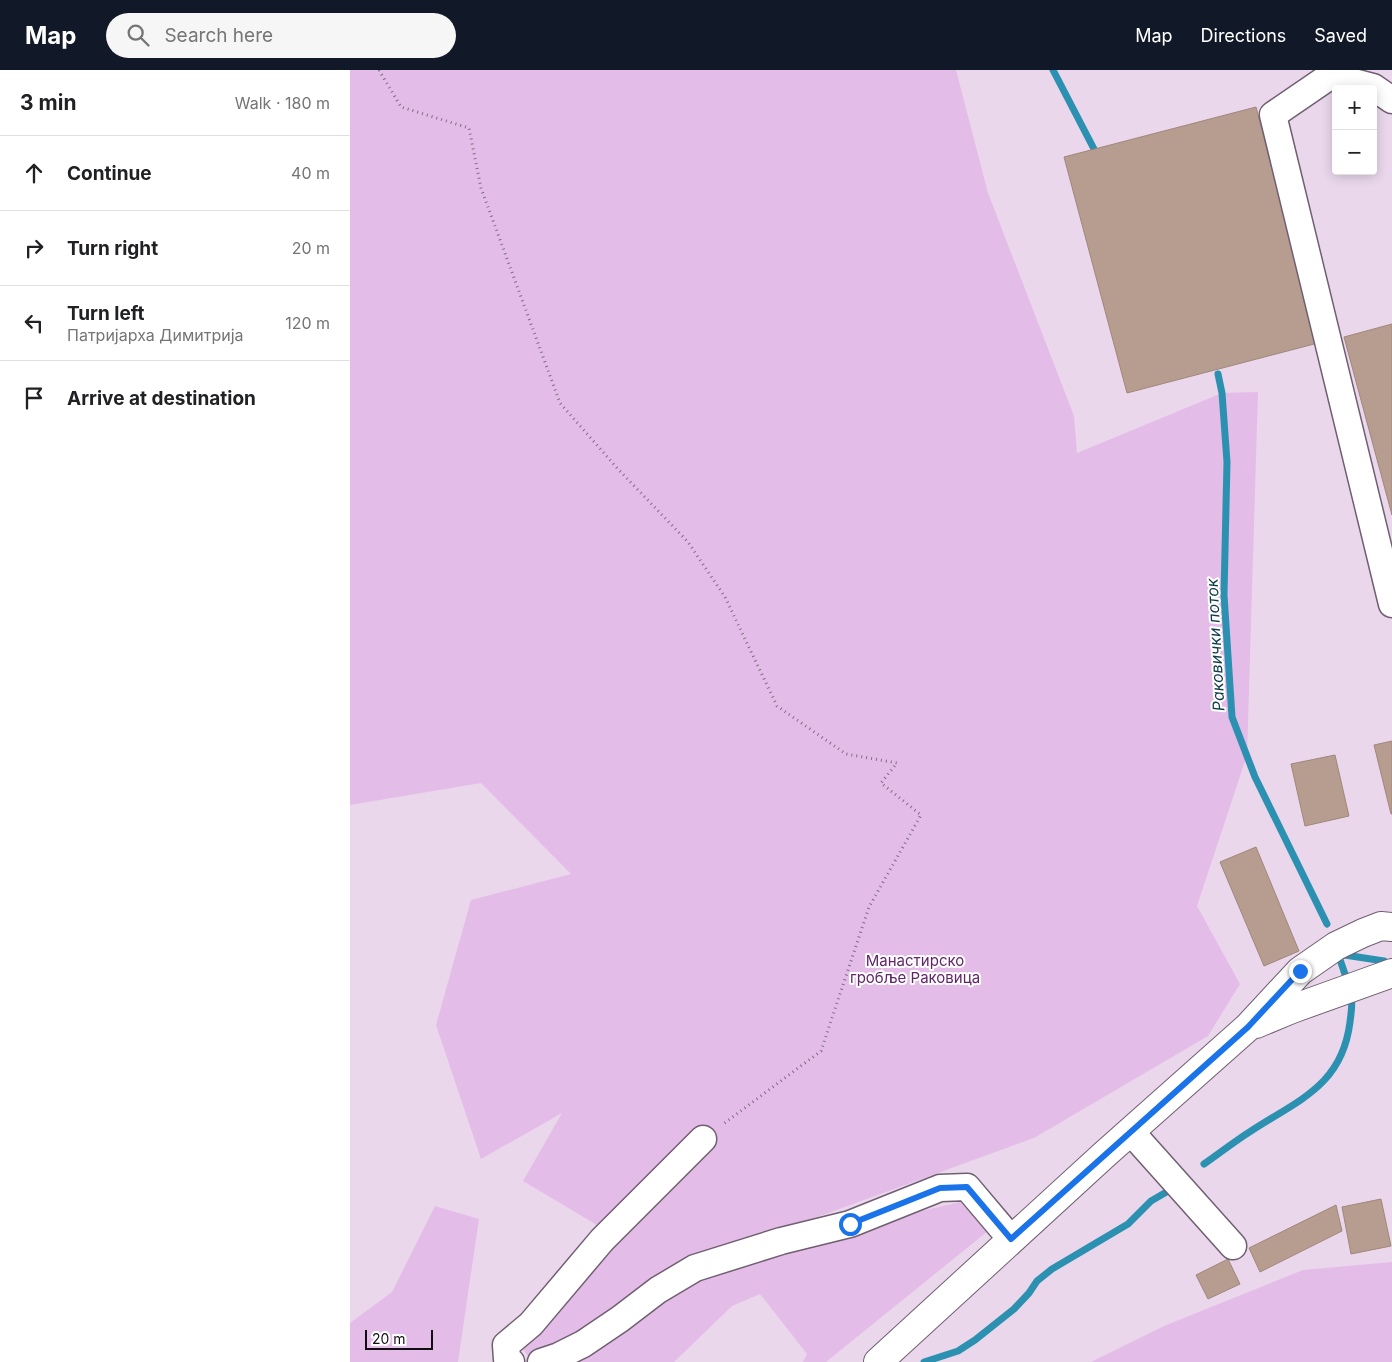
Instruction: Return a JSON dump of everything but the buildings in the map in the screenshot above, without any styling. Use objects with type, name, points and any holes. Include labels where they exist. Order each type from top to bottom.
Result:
[{"type":"main road","points":[[878,1362],[1011,1239],[1248,1027],[1300,971],[1329,951],[1362,933],[1382,926],[1392,927]]},
{"type":"main road","points":[[1248,1027],[1392,973]]},
{"type":"lane","points":[[1392,100],[1372,87],[1330,73],[1272,115],[1392,604]]},
{"type":"lane","points":[[1132,1132],[1234,1246]]},
{"type":"lane","points":[[511,1362],[507,1359],[506,1345],[531,1324],[602,1240],[703,1138]]},
{"type":"lane","points":[[541,1362],[583,1344],[658,1290],[695,1268],[781,1241],[850,1224],[940,1188],[967,1187],[1011,1239]]},
{"type":"path","points":[[380,70],[401,107],[469,128],[481,188],[560,403],[617,468],[688,542],[725,597],[777,706],[846,754],[897,763],[881,783],[921,815],[869,907],[821,1051],[703,1138]]},
{"type":"green space","name":"Манастирско гробље Раковица","points":[[350,70],[956,70],[988,193],[1074,416],[1077,453],[1222,393],[1258,392],[1247,755],[1197,906],[1240,984],[1208,1036],[1034,1138],[683,1266],[566,1345],[528,1356],[518,1342],[602,1228],[523,1181],[562,1113],[481,1159],[436,1025],[471,900],[571,874],[481,783],[350,805]]},
{"type":"green space","points":[[960,1202],[988,1231],[826,1362],[803,1362],[807,1354],[760,1294],[732,1306],[674,1362],[555,1362],[735,1255]]},
{"type":"green space","points":[[435,1206],[479,1219],[458,1362],[350,1362],[350,1323],[392,1292]]},
{"type":"green space","points":[[1392,1262],[1392,1362],[1091,1362],[1164,1326],[1303,1270]]},
{"type":"waterway","name":"Раковички поток","points":[[1053,70],[1094,149]]},
{"type":"waterway","name":"Раковички поток","points":[[1218,374],[1222,393],[1227,462],[1224,595],[1232,717],[1255,777],[1327,924]]},
{"type":"waterway","points":[[1346,977],[1338,954],[1384,961]]},
{"type":"waterway","name":"Раковички поток","points":[[1204,1164],[1245,1135],[1301,1100],[1328,1076],[1338,1062],[1345,1044],[1350,1022],[1351,996]]},
{"type":"waterway","name":"Раковички поток","points":[[924,1362],[958,1351],[975,1340],[1014,1309],[1037,1281],[1052,1269],[1128,1224],[1151,1201],[1175,1187]]},
{"type":"route","points":[[850,1224],[940,1188],[967,1187],[1011,1239],[1248,1027],[1300,971]]}]
